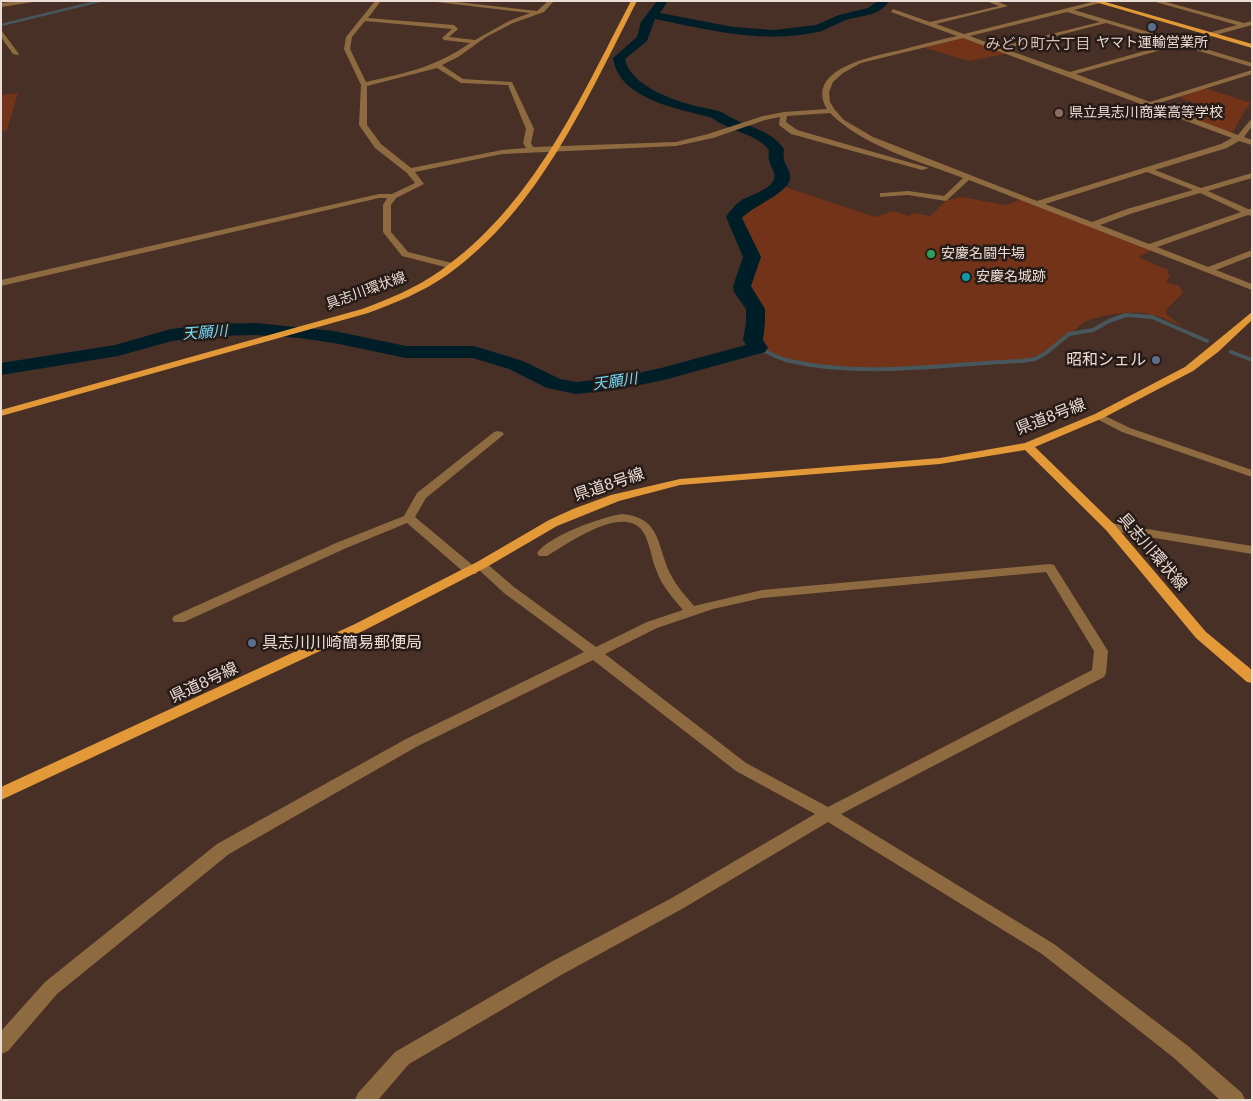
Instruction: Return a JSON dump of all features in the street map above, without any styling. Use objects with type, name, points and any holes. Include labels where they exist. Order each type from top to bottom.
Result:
[{"type":"main road","name":"具志川環状線","points":[[1,413],[365,311],[404,295],[453,266],[488,236],[527,192],[555,148],[634,1]]},
{"type":"main road","points":[[1100,2],[1252,46]]},
{"type":"main road","name":"県道8号線","points":[[1,794],[360,628],[476,568],[553,523],[577,512],[615,498],[680,482],[940,461],[1028,446],[1099,416],[1189,369],[1214,350],[1252,315]]},
{"type":"main road","name":"具志川環状線","points":[[1028,446],[1110,527],[1201,635],[1252,678]]},
{"type":"street","points":[[1,5],[37,1]]},
{"type":"street","points":[[1,283],[379,196],[393,196],[420,184],[410,171],[378,146],[363,125],[364,85],[347,49],[349,37],[378,1]]},
{"type":"street","points":[[431,1],[536,12]]},
{"type":"street","points":[[501,7],[510,1]]},
{"type":"street","points":[[364,85],[416,73],[437,65],[456,56],[511,22],[542,11],[551,1]]},
{"type":"street","points":[[931,24],[1005,6],[989,1]]},
{"type":"street","points":[[1155,1],[1243,25]]},
{"type":"street","points":[[1167,4],[1179,1]]},
{"type":"street","points":[[1100,2],[871,58],[844,69],[834,76],[826,86],[825,97],[830,111],[852,129],[870,138],[968,178],[1252,287]]},
{"type":"street","points":[[1067,10],[1252,65]]},
{"type":"street","points":[[893,11],[965,35],[1252,143]]},
{"type":"street","points":[[364,19],[454,27],[455,29],[446,39],[477,42]]},
{"type":"street","points":[[1000,48],[1105,22]]},
{"type":"street","points":[[1070,74],[1252,23]]},
{"type":"street","points":[[1,32],[16,54]]},
{"type":"street","points":[[437,65],[461,81],[510,83],[530,129],[528,144],[530,149]]},
{"type":"street","points":[[1150,104],[1252,72]]},
{"type":"street","points":[[410,171],[502,152],[530,149],[652,146],[688,142],[762,118],[784,114],[830,111]]},
{"type":"street","points":[[784,114],[782,123],[794,132],[968,178]]},
{"type":"street","points":[[1036,204],[1217,148],[1239,138],[1247,131],[1252,120]]},
{"type":"street","points":[[1149,170],[1250,213]]},
{"type":"street","points":[[1092,225],[1130,211],[1252,175]]},
{"type":"street","points":[[883,195],[908,193],[946,199],[968,178]]},
{"type":"street","points":[[393,196],[387,205],[387,232],[405,254],[453,266]]},
{"type":"street","points":[[1150,247],[1250,213]]},
{"type":"street","points":[[1207,270],[1252,253]]},
{"type":"street","points":[[1099,416],[1126,430],[1252,474]]},
{"type":"street","points":[[179,619],[340,546],[409,518],[421,496],[498,434]]},
{"type":"street","points":[[543,553],[597,524],[615,517],[631,519],[644,525],[666,577],[692,612]]},
{"type":"street","points":[[409,518],[593,652],[741,767],[828,814],[1048,950],[1181,1052],[1234,1100]]},
{"type":"street","points":[[1110,527],[1252,550]]},
{"type":"street","points":[[1,1044],[52,988],[223,849],[411,743],[593,652],[652,625],[710,605],[762,594],[1050,568],[1101,651],[1099,673],[828,814],[676,904],[557,968],[402,1058],[365,1100]]},
{"type":"shaded area","points":[[965,35],[1010,53],[969,61],[919,46]]},
{"type":"shaded area","points":[[1205,88],[1251,103],[1233,132],[1225,131],[1176,112],[1200,105],[1178,97]]},
{"type":"shaded area","points":[[18,93],[7,130],[1,132],[1,95]]},
{"type":"shaded area","points":[[779,185],[875,217],[893,211],[909,216],[914,213],[930,216],[947,200],[961,197],[1006,205],[1022,199],[1154,249],[1138,257],[1168,270],[1167,274],[1170,276],[1166,283],[1178,285],[1183,293],[1166,310],[1166,314],[1183,327],[1149,314],[1126,313],[1109,315],[1086,321],[1039,355],[1021,361],[921,367],[837,367],[800,362],[770,354],[753,340],[756,313],[753,303],[742,289],[751,258],[747,243],[734,217],[744,206]]},
{"type":"waterway","points":[[1,25],[100,1]]},
{"type":"waterway","name":"天願川","points":[[1,369],[118,350],[171,335],[215,330],[256,329],[300,332],[334,337],[406,352],[474,352],[516,365],[554,384],[576,388],[615,384],[664,374],[758,348],[753,340],[756,323],[754,305],[742,289],[744,277],[752,257],[734,217],[744,206],[775,189],[782,180],[782,173],[775,159],[777,149],[766,139],[715,114],[698,111],[663,99],[649,93],[627,78],[621,68],[619,58],[643,38],[647,22],[663,1]]},
{"type":"waterway","name":"天願川","points":[[653,15],[733,31],[754,33],[794,32],[820,28],[843,17],[872,11],[884,1]]},
{"type":"waterway","points":[[758,348],[790,361],[847,369],[905,368],[1021,361],[1035,359],[1046,353],[1069,334],[1093,330],[1109,321],[1126,315],[1152,317],[1207,341]]},
{"type":"waterway","points":[[1231,352],[1252,360]]},
{"type":"place","name":"ヤマト運輸営業所","points":[[1152,27]]},
{"type":"place","name":"県立具志川商業高等学校","points":[[1059,113]]},
{"type":"place","name":"安慶名闘牛場","points":[[931,254]]},
{"type":"place","name":"安慶名城跡","points":[[966,277]]},
{"type":"place","name":"昭和シェル","points":[[1156,360]]},
{"type":"place","name":"具志川川崎簡易郵便局","points":[[252,643]]},
{"type":"district","name":"みどり町六丁目","points":[[1038,45]]}]
